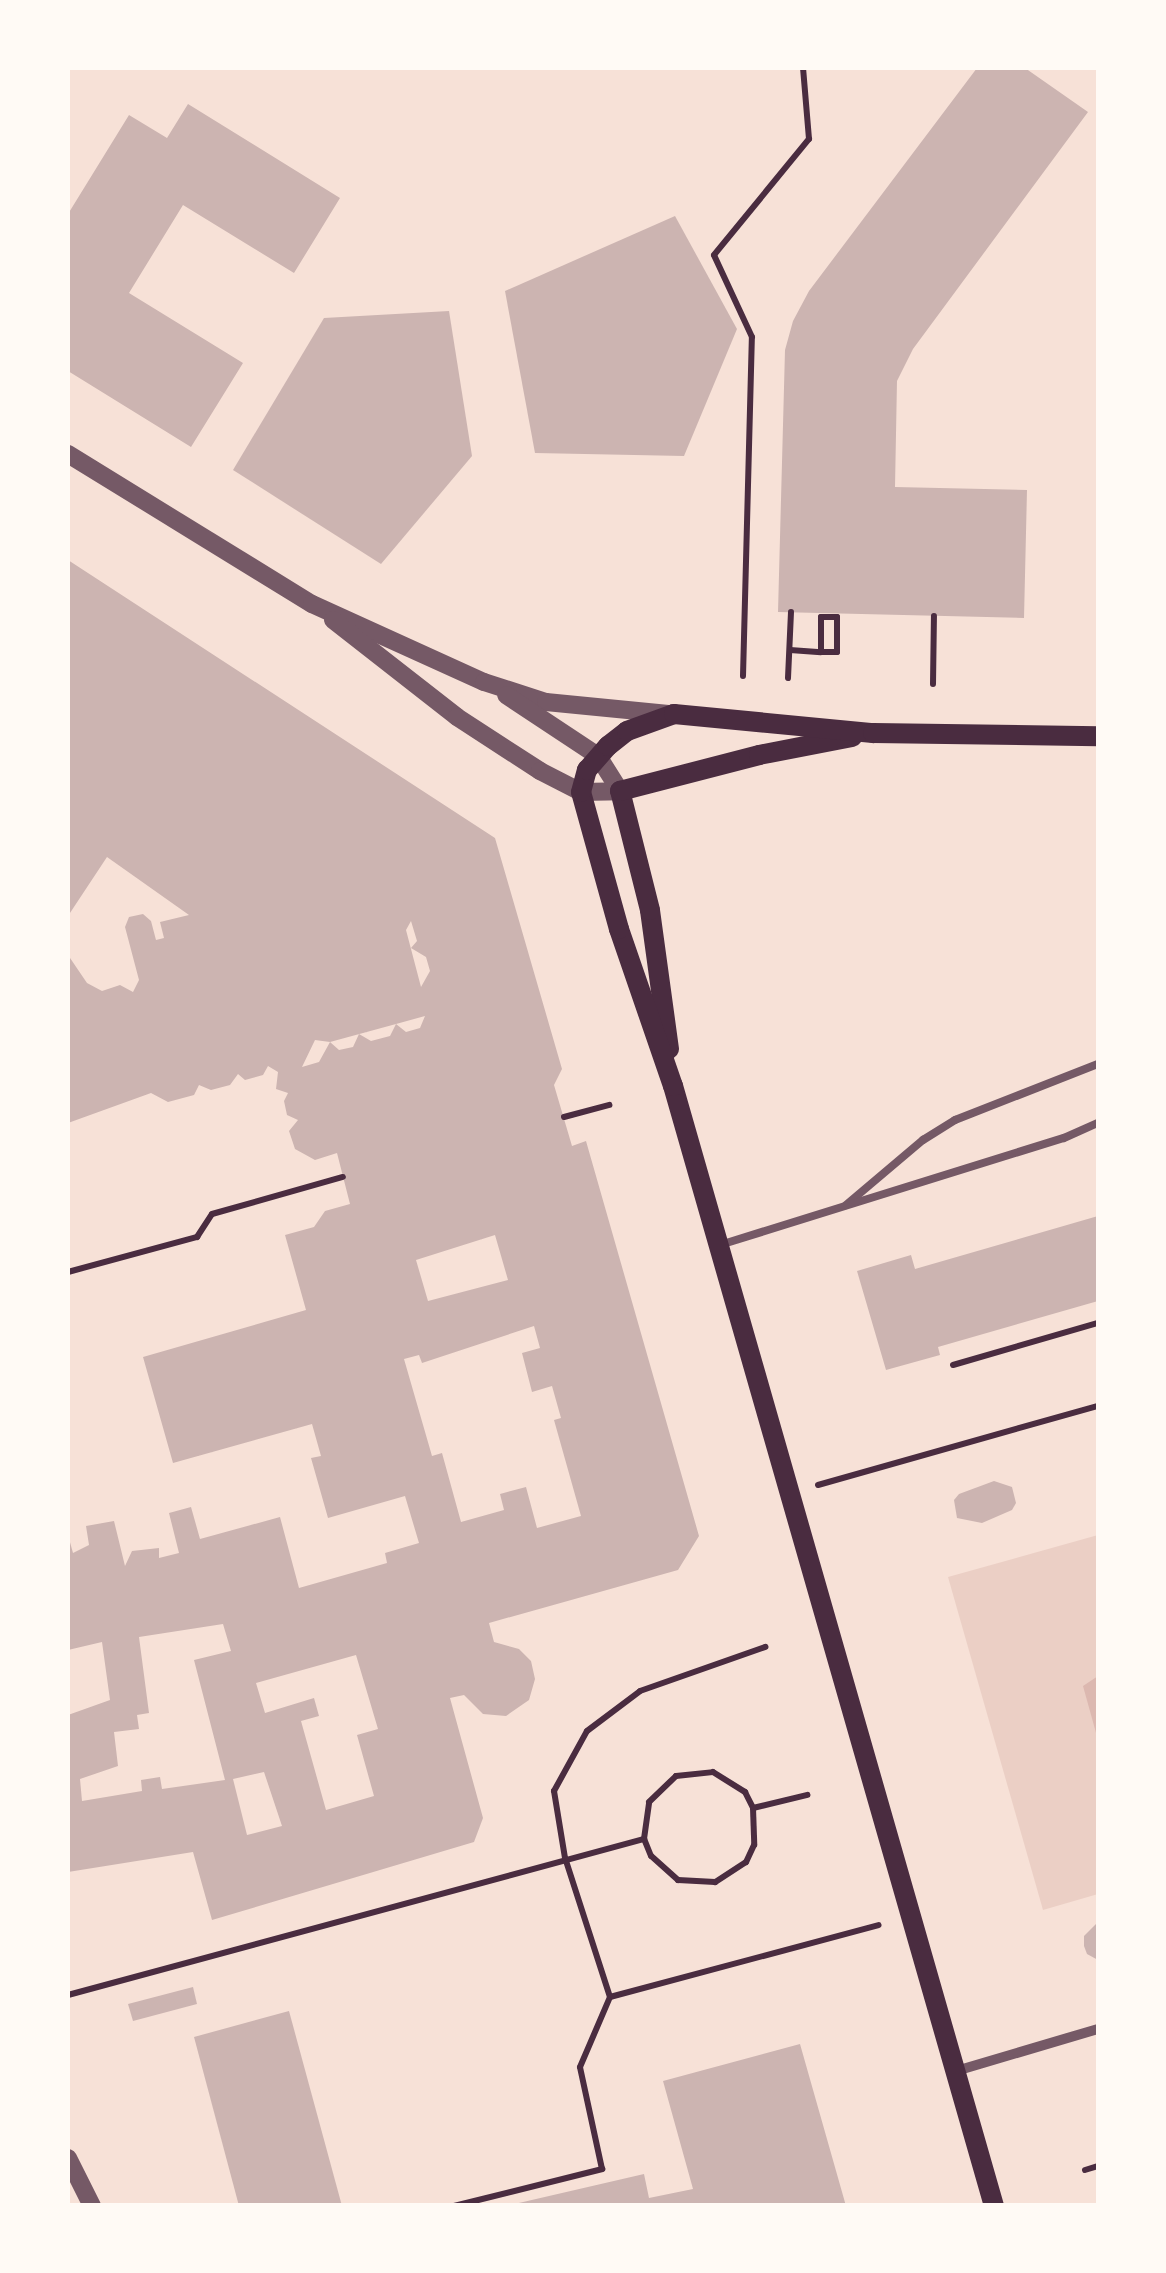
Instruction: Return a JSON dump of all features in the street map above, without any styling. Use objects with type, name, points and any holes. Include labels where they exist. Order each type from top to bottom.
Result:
[{"type":"main road","points":[[994,2206],[914,1916],[716,1246],[674,1086],[620,929],[581,792],[587,770],[627,731],[674,714],[873,733],[1098,736]]},
{"type":"main road","points":[[674,1086],[661,969],[620,791],[760,755],[873,733]]},
{"type":"street","points":[[68,454],[312,604],[457,717],[581,792],[620,791]]},
{"type":"street","points":[[312,604],[484,682],[546,702],[674,714]]},
{"type":"street","points":[[484,682],[598,756],[620,791]]},
{"type":"street","points":[[956,2071],[1098,2029]]},
{"type":"street","points":[[68,2158],[92,2206]]},
{"type":"lane","points":[[842,1208],[924,1140],[965,1115],[1082,1074],[1098,1064]]},
{"type":"lane","points":[[716,1246],[1098,1123]]},
{"type":"path","points":[[743,676],[752,337],[714,255],[810,139],[803,68]]},
{"type":"path","points":[[788,678],[790,612]]},
{"type":"path","points":[[790,650],[821,652],[837,652],[836,617],[821,616],[821,652]]},
{"type":"path","points":[[933,684],[934,616]]},
{"type":"path","points":[[564,1117],[609,1105]]},
{"type":"path","points":[[68,1272],[197,1237],[212,1214],[343,1177]]},
{"type":"path","points":[[952,1365],[1098,1323]]},
{"type":"path","points":[[788,1493],[1098,1406]]},
{"type":"path","points":[[454,2206],[602,2169],[580,2067],[610,1997],[565,1858],[554,1791],[587,1731],[640,1691],[764,1647]]},
{"type":"path","points":[[713,1772],[744,1792],[754,1808],[754,1845],[746,1862],[715,1882],[678,1880],[662,1870],[644,1839],[649,1802],[676,1776],[713,1772]]},
{"type":"path","points":[[754,1808],[806,1795]]},
{"type":"path","points":[[68,1995],[644,1839]]},
{"type":"path","points":[[610,1997],[914,1916]]},
{"type":"path","points":[[1085,2170],[1098,2166]]},
{"type":"shaded area","points":[[1098,1535],[1098,1894],[1043,1910],[948,1577]]},
{"type":"shaded area","points":[[1098,1676],[1098,1740],[1083,1686]]},
{"type":"building","points":[[977,68],[1025,68],[1088,112],[913,349],[897,381],[895,487],[1027,490],[1024,618],[778,612],[785,350],[793,321],[809,291]]},
{"type":"building","points":[[188,104],[340,198],[294,273],[183,205],[129,293],[243,363],[191,447],[68,371],[68,214],[129,115],[167,138]]},
{"type":"building","points":[[675,216],[737,329],[684,456],[535,453],[505,291]]},
{"type":"building","points":[[449,311],[472,456],[381,564],[233,470],[324,318]]},
{"type":"building","points":[[68,560],[495,838],[562,1069],[554,1085],[572,1146],[586,1141],[699,1536],[678,1570],[489,1623],[494,1642],[519,1649],[531,1661],[535,1679],[529,1700],[506,1716],[483,1714],[464,1695],[450,1698],[483,1818],[474,1842],[212,1920],[193,1852],[68,1872],[68,1715],[110,1700],[102,1642],[68,1650],[68,1535],[73,1553],[89,1545],[86,1526],[114,1521],[125,1566],[132,1551],[159,1548],[159,1558],[179,1553],[169,1513],[191,1507],[200,1539],[280,1517],[299,1588],[387,1563],[385,1553],[419,1543],[405,1496],[328,1518],[311,1458],[321,1456],[312,1424],[173,1463],[143,1357],[306,1310],[285,1235],[314,1227],[325,1211],[350,1204],[337,1153],[315,1160],[295,1149],[289,1131],[298,1120],[287,1115],[284,1101],[288,1093],[276,1089],[278,1072],[268,1066],[263,1075],[245,1080],[238,1074],[230,1085],[211,1090],[199,1085],[194,1095],[168,1102],[151,1093],[68,1123],[68,955],[87,983],[102,991],[120,985],[133,992],[139,980],[125,927],[129,917],[143,914],[151,921],[156,940],[164,938],[160,922],[189,915],[107,857],[68,916]],"holes":[[[411,921],[417,941],[411,948],[426,957],[430,971],[421,987],[406,930]],[[425,1016],[420,1028],[406,1032],[396,1024]],[[396,1024],[390,1036],[371,1041],[359,1034]],[[359,1034],[353,1047],[339,1050],[330,1042]],[[315,1040],[330,1042],[319,1062],[302,1067]],[[495,1235],[508,1280],[428,1301],[416,1260]],[[534,1326],[540,1348],[522,1353],[532,1392],[552,1386],[561,1418],[554,1420],[581,1516],[537,1528],[526,1487],[500,1494],[504,1510],[461,1522],[442,1453],[432,1456],[404,1359],[419,1355],[422,1363]],[[223,1624],[231,1651],[194,1660],[225,1780],[162,1789],[160,1777],[141,1780],[142,1791],[82,1801],[80,1779],[118,1766],[114,1732],[139,1729],[137,1715],[149,1713],[139,1637]],[[356,1655],[378,1729],[357,1735],[374,1796],[326,1810],[301,1721],[319,1716],[314,1698],[265,1713],[256,1683]],[[264,1772],[282,1826],[247,1835],[233,1779]]]},
{"type":"building","points":[[1098,1216],[1098,1301],[938,1347],[940,1355],[886,1370],[857,1271],[911,1255],[915,1269]]},
{"type":"building","points":[[994,1481],[1012,1487],[1016,1503],[1012,1510],[982,1523],[957,1518],[954,1500],[959,1494]]},
{"type":"building","points":[[1098,1922],[1098,1960],[1087,1954],[1084,1936]]},
{"type":"building","points":[[193,1987],[197,2004],[133,2021],[128,2004]]},
{"type":"building","points":[[289,2011],[342,2206],[239,2206],[194,2037]]},
{"type":"building","points":[[800,2044],[846,2206],[506,2206],[644,2174],[649,2198],[693,2189],[663,2081]]}]
